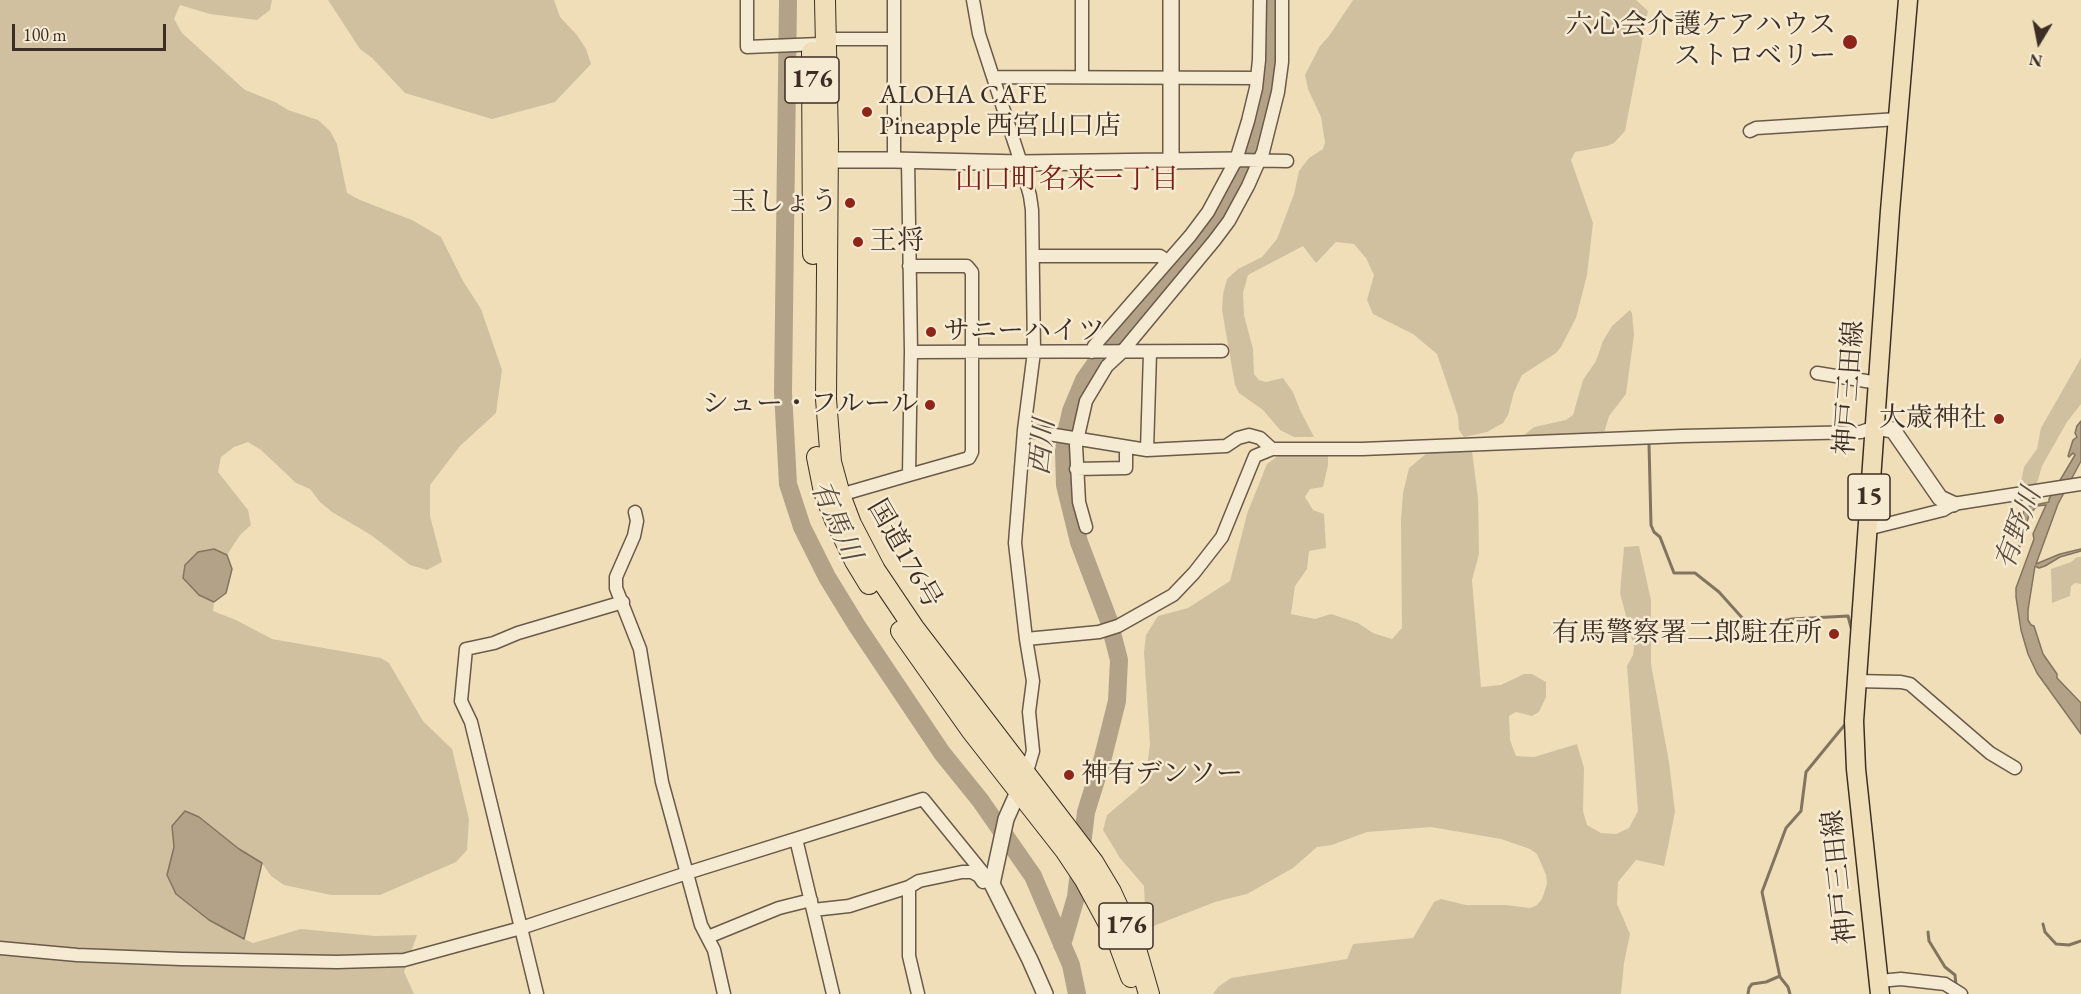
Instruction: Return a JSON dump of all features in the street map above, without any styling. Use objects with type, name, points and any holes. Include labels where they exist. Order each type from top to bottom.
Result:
[{"type":"highway","name":"国道176号","points":[[812,0],[816,43],[826,399],[831,462],[840,495],[851,524],[875,570],[1022,784],[1100,905],[1117,939],[1136,994]]},
{"type":"highway","name":"国道176号","points":[[816,43],[825,0]]},
{"type":"highway","name":"国道176号","points":[[820,160],[814,413],[817,456],[824,492],[855,561],[882,604],[971,730],[1022,784],[1069,828],[1093,862],[1111,892],[1134,942],[1149,994]]},
{"type":"main road","name":"神戸三田線","points":[[1879,988],[1856,769],[1854,721],[1908,0]]},
{"type":"street","points":[[747,0],[747,47],[894,39]]},
{"type":"street","points":[[894,0],[894,39],[909,266],[909,475]]},
{"type":"street","points":[[708,937],[779,908],[812,905],[849,906],[909,887],[920,881],[962,872],[972,872],[979,876],[986,888],[994,883],[1006,819],[1033,752],[1029,712],[1033,681],[1015,543],[1024,430],[1035,352],[1032,210],[1021,163],[979,34],[974,0]]},
{"type":"street","points":[[1082,0],[1082,77]]},
{"type":"street","points":[[1171,0],[1171,162]]},
{"type":"street","points":[[1092,352],[1094,346],[1208,212],[1236,160],[1248,121],[1257,78],[1260,0]]},
{"type":"street","points":[[1086,527],[1079,502],[1076,469],[1077,439],[1086,401],[1107,366],[1121,353],[1220,234],[1248,186],[1260,160],[1278,92],[1282,62],[1282,0]]},
{"type":"street","points":[[993,77],[1257,78]]},
{"type":"street","points":[[1750,131],[1756,128],[1898,119]]},
{"type":"street","points":[[820,160],[1021,163],[1287,161]]},
{"type":"street","points":[[1033,256],[1160,256],[1167,261]]},
{"type":"street","points":[[840,495],[969,458],[972,452],[972,272],[967,266],[909,266]]},
{"type":"street","points":[[910,352],[1222,351]]},
{"type":"street","points":[[1147,450],[1150,353]]},
{"type":"street","points":[[1817,373],[1878,383]]},
{"type":"street","points":[[1026,639],[1099,632],[1118,626],[1173,595],[1194,573],[1222,537],[1255,456],[1272,448],[1362,449],[1682,436],[1861,432],[1875,427],[1893,430],[1940,498],[1953,504]]},
{"type":"street","points":[[1024,430],[1147,450],[1226,446],[1238,438],[1249,435],[1260,438],[1272,448]]},
{"type":"street","points":[[1076,469],[1126,468],[1126,448]]},
{"type":"street","points":[[1867,529],[1943,510],[1953,504],[2076,485]]},
{"type":"street","points":[[635,512],[637,521],[634,536],[616,577],[616,588],[640,648],[662,782],[701,925],[714,950],[724,994]]},
{"type":"street","points":[[537,994],[471,722],[461,701],[466,649],[494,643],[518,633],[623,602]]},
{"type":"street","points":[[1856,681],[1910,684],[1990,753],[2015,768]]},
{"type":"street","points":[[0,948],[77,955],[181,959],[337,962],[404,960],[521,928],[923,799],[994,883],[1043,993]]},
{"type":"street","points":[[796,839],[833,994]]},
{"type":"street","points":[[909,887],[909,956],[918,994]]},
{"type":"street","points":[[1879,988],[1900,979],[1945,984],[1961,994]]},
{"type":"shaded area","points":[[0,0],[272,0],[270,10],[257,20],[210,14],[180,5],[174,19],[182,33],[245,90],[288,110],[318,120],[330,131],[337,144],[347,193],[412,220],[441,237],[463,281],[481,309],[502,370],[496,413],[460,446],[430,485],[430,516],[442,562],[427,570],[410,565],[371,535],[332,512],[310,489],[296,483],[261,450],[248,442],[234,447],[221,457],[218,472],[248,510],[251,525],[240,535],[227,555],[214,549],[199,595],[214,602],[213,611],[272,639],[381,658],[389,663],[423,721],[452,749],[469,819],[467,850],[456,862],[380,895],[331,895],[284,885],[271,876],[262,863],[239,849],[199,817],[185,811],[172,826],[174,847],[167,875],[244,939],[253,943],[301,929],[375,936],[417,935],[404,972],[414,994],[0,994]]},
{"type":"shaded area","points":[[328,0],[554,0],[560,17],[577,35],[586,49],[591,64],[555,102],[492,119],[405,93],[372,58],[360,49]]},
{"type":"shaded area","points":[[1353,0],[1636,0],[1648,11],[1625,131],[1614,143],[1575,152],[1571,160],[1593,223],[1587,275],[1576,318],[1556,353],[1522,375],[1514,392],[1508,415],[1503,423],[1487,432],[1464,437],[1459,430],[1458,416],[1437,354],[1413,334],[1373,314],[1367,300],[1374,275],[1366,258],[1354,244],[1336,242],[1316,263],[1303,246],[1248,275],[1243,293],[1244,315],[1253,349],[1254,374],[1259,380],[1266,382],[1283,378],[1293,392],[1314,437],[1294,437],[1280,430],[1263,410],[1239,393],[1235,385],[1222,310],[1227,279],[1238,269],[1262,257],[1277,239],[1294,194],[1299,171],[1309,158],[1323,149],[1325,142],[1321,117],[1308,89],[1305,75],[1320,46]]},
{"type":"shaded area","points":[[1630,310],[1634,335],[1626,394],[1609,416],[1604,433],[1523,436],[1534,427],[1566,420],[1573,415],[1583,380],[1596,361],[1603,341],[1612,326]]},
{"type":"shaded area","points":[[2081,358],[2081,404],[2067,422],[2042,466],[2037,483],[2033,488],[2021,482],[2024,467],[2037,449],[2041,428]]},
{"type":"shaded area","points":[[2081,421],[2081,461],[2058,504],[2036,564],[2060,554],[2081,549],[2081,551],[2060,557],[2039,568],[2035,566],[2028,620],[2034,626],[2043,654],[2057,674],[2057,678],[2081,703],[2081,734],[2037,673],[2028,654],[2021,630],[2016,588],[2034,539],[2033,534],[2046,505],[2037,506],[2029,515],[2019,549],[2019,534],[2024,510],[2026,507],[2049,502],[2075,455],[2073,453],[2068,456],[2073,440],[2077,437],[2075,433],[2077,426]]},
{"type":"shaded area","points":[[1472,451],[1478,498],[1479,554],[1472,580],[1481,687],[1501,685],[1524,674],[1532,674],[1546,682],[1546,697],[1539,712],[1532,716],[1516,712],[1509,716],[1510,740],[1516,756],[1534,757],[1577,744],[1584,768],[1583,811],[1587,825],[1601,833],[1616,834],[1629,828],[1638,811],[1627,666],[1633,655],[1634,647],[1620,593],[1624,547],[1639,546],[1651,600],[1651,664],[1669,762],[1675,812],[1664,866],[1636,860],[1618,882],[1617,904],[1630,934],[1621,994],[1213,994],[1218,987],[1231,978],[1347,959],[1353,944],[1413,938],[1434,902],[1441,899],[1466,905],[1506,905],[1530,908],[1542,899],[1547,884],[1546,875],[1537,854],[1530,849],[1501,839],[1431,827],[1367,832],[1332,845],[1317,847],[1293,868],[1247,894],[1215,902],[1146,929],[1144,886],[1120,858],[1103,830],[1107,815],[1138,789],[1146,775],[1150,744],[1144,652],[1146,635],[1158,616],[1188,608],[1230,581],[1247,514],[1267,464],[1279,455],[1328,456],[1323,487],[1310,489],[1305,497],[1313,510],[1324,514],[1326,548],[1309,551],[1307,569],[1295,586],[1291,614],[1315,619],[1331,614],[1358,623],[1373,633],[1392,639],[1402,628],[1401,520],[1403,493],[1409,468],[1427,453]]},
{"type":"shaded area","points":[[214,549],[227,555],[232,569],[226,593],[214,602],[199,595],[183,578],[185,565],[198,552]]},
{"type":"shaded area","points":[[2081,557],[2081,584],[2075,583],[2071,586],[2070,596],[2052,603],[2051,569],[2071,562]]},
{"type":"shaded area","points":[[185,811],[199,817],[239,849],[262,863],[244,939],[209,920],[176,894],[167,875],[174,847],[172,826]]},
{"type":"waterway","name":"有馬川","points":[[788,0],[783,392],[788,484],[802,527],[827,577],[857,626],[942,753],[980,800],[1033,876],[1071,965],[1077,994]]},
{"type":"waterway","name":"西川","points":[[1062,945],[1076,897],[1086,812],[1117,701],[1119,660],[1109,621],[1079,542],[1065,485],[1064,451],[1071,411],[1084,380],[1098,360],[1209,232],[1242,175],[1255,145],[1272,76],[1274,0]]},
{"type":"waterway","points":[[1649,444],[1651,525],[1660,537],[1674,573],[1695,573],[1719,592],[1745,621],[1756,626],[1792,619],[1848,616],[1852,631]]},
{"type":"waterway","points":[[1790,994],[1788,987],[1780,977],[1762,892],[1786,828],[1801,811],[1806,772],[1847,722]]},
{"type":"waterway","points":[[2043,924],[2045,932],[2056,944],[2069,945],[2081,941]]},
{"type":"waterway","points":[[1928,932],[1929,941],[1945,967],[1955,975],[1956,985]]},
{"type":"waterway","points":[[1748,994],[1752,984],[1766,982],[1780,976]]},
{"type":"place","name":"六心会介護ケアハウス ストロベリー","points":[[1850,42]]},
{"type":"place","name":"ALOHA CAFE Pineapple 西宮山口店","points":[[867,112]]},
{"type":"place","name":"玉しょう","points":[[850,203]]},
{"type":"place","name":"王将","points":[[858,242]]},
{"type":"place","name":"サニーハイツ","points":[[931,332]]},
{"type":"place","name":"シュー・フルール","points":[[930,405]]},
{"type":"place","name":"大歳神社","points":[[1999,419]]},
{"type":"place","name":"有馬警察署二郎駐在所","points":[[1834,634]]},
{"type":"place","name":"神有デンソー","points":[[1069,775]]},
{"type":"district","name":"山口町名来一丁目","points":[[1067,180]]},
{"type":"water label","name":"有野川","points":[[2019,529]]}]
